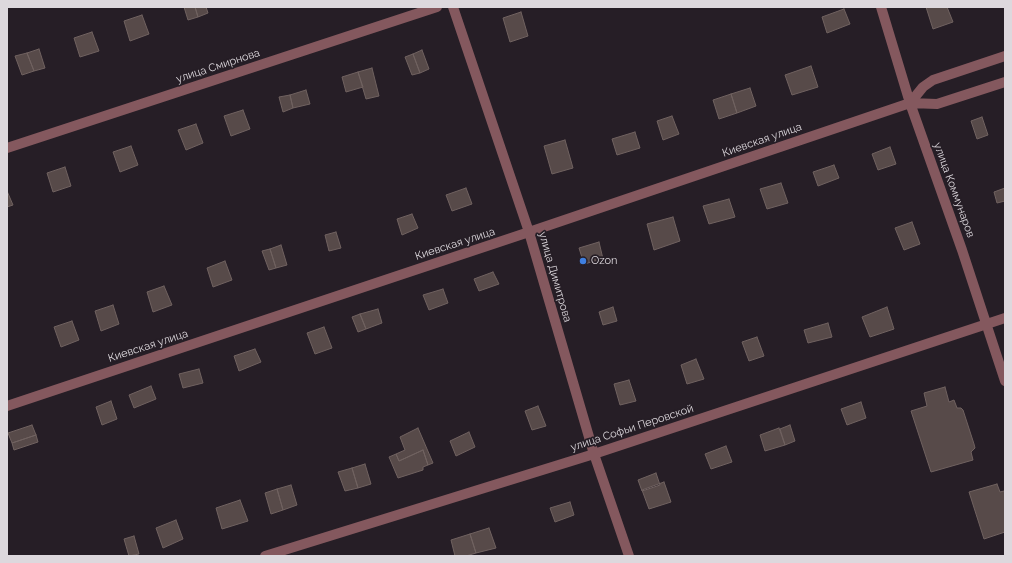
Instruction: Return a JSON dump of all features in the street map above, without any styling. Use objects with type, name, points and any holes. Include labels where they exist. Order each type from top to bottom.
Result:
[{"type":"street","name":"улица Смирнова","points":[[7,148],[437,7]]},
{"type":"street","name":"улица Димитрова","points":[[453,7],[529,232],[594,454],[629,556]]},
{"type":"street","name":"улица Коммунаров","points":[[881,7],[910,103],[962,250],[1005,381]]},
{"type":"street","points":[[910,103],[923,88],[933,80],[1005,56]]},
{"type":"street","name":"Киевская улица","points":[[7,406],[910,103],[937,104],[1005,82]]},
{"type":"street","name":"улица Софьи Перовской","points":[[265,556],[594,454],[1005,318]]},
{"type":"building","points":[[184,7],[195,7],[198,17],[188,20]]},
{"type":"building","points":[[195,7],[206,7],[208,13],[198,17]]},
{"type":"building","points":[[926,7],[947,7],[953,22],[933,29]]},
{"type":"building","points":[[844,9],[850,24],[827,33],[822,17]]},
{"type":"building","points":[[521,12],[528,36],[510,42],[503,18]]},
{"type":"building","points":[[142,15],[149,34],[130,41],[124,21]]},
{"type":"building","points":[[92,32],[99,51],[80,57],[74,38]]},
{"type":"building","points":[[39,49],[45,68],[34,71],[27,53]]},
{"type":"building","points":[[422,50],[429,69],[420,73],[413,54]]},
{"type":"building","points":[[27,53],[34,71],[22,75],[15,56]]},
{"type":"building","points":[[413,54],[420,73],[412,75],[405,57]]},
{"type":"building","points":[[811,66],[818,87],[792,95],[785,75]]},
{"type":"building","points":[[372,68],[379,96],[366,99],[358,72]]},
{"type":"building","points":[[358,72],[363,87],[346,92],[342,77]]},
{"type":"building","points":[[750,88],[756,106],[737,113],[731,94]]},
{"type":"building","points":[[306,90],[310,104],[293,108],[290,95]]},
{"type":"building","points":[[731,94],[737,113],[719,119],[713,100]]},
{"type":"building","points":[[290,95],[293,108],[283,112],[279,97]]},
{"type":"building","points":[[243,110],[250,129],[231,136],[224,116]]},
{"type":"building","points":[[672,116],[679,134],[663,140],[657,121]]},
{"type":"building","points":[[982,117],[988,135],[977,139],[971,121]]},
{"type":"building","points":[[196,124],[203,143],[186,150],[178,130]]},
{"type":"building","points":[[635,132],[640,148],[617,155],[612,139]]},
{"type":"building","points":[[565,140],[573,168],[552,174],[544,146]]},
{"type":"building","points":[[131,146],[138,165],[120,172],[113,152]]},
{"type":"building","points":[[890,147],[896,164],[878,170],[872,154]]},
{"type":"building","points":[[834,165],[839,178],[818,186],[813,172]]},
{"type":"building","points":[[65,167],[71,186],[53,192],[47,173]]},
{"type":"building","points":[[781,183],[788,203],[767,209],[760,189]]},
{"type":"building","points":[[466,188],[472,204],[452,211],[446,195]]},
{"type":"building","points":[[1005,188],[1005,201],[997,203],[994,192]]},
{"type":"building","points":[[7,191],[13,205],[7,207]]},
{"type":"building","points":[[729,199],[735,217],[709,224],[703,206]]},
{"type":"building","points":[[412,214],[418,228],[402,235],[397,219]]},
{"type":"building","points":[[673,217],[680,241],[654,250],[647,224]]},
{"type":"building","points":[[912,222],[920,244],[904,250],[895,228]]},
{"type":"building","points":[[336,232],[341,248],[329,251],[325,235]]},
{"type":"building","points":[[599,242],[603,259],[584,264],[579,248]]},
{"type":"building","points":[[281,245],[287,265],[276,268],[270,249]]},
{"type":"building","points":[[270,249],[276,268],[269,270],[262,251]]},
{"type":"building","points":[[225,261],[232,280],[213,287],[207,268]]},
{"type":"building","points":[[493,272],[499,284],[479,291],[474,279]]},
{"type":"building","points":[[164,286],[172,305],[153,312],[147,292]]},
{"type":"building","points":[[443,289],[448,303],[429,310],[423,295]]},
{"type":"building","points":[[113,305],[119,324],[101,331],[95,311]]},
{"type":"building","points":[[613,307],[617,321],[603,325],[599,312]]},
{"type":"building","points":[[887,307],[894,329],[870,337],[862,317]]},
{"type":"building","points":[[378,309],[382,323],[366,329],[360,314]]},
{"type":"building","points":[[360,314],[366,329],[358,332],[352,317]]},
{"type":"building","points":[[72,321],[79,340],[61,347],[54,327]]},
{"type":"building","points":[[828,323],[832,337],[808,343],[804,330]]},
{"type":"building","points":[[324,327],[332,348],[315,354],[307,333]]},
{"type":"building","points":[[757,337],[764,356],[749,361],[742,342]]},
{"type":"building","points":[[255,349],[261,362],[239,371],[234,356]]},
{"type":"building","points":[[696,359],[704,379],[687,384],[681,365]]},
{"type":"building","points":[[199,369],[203,383],[183,388],[179,374]]},
{"type":"building","points":[[629,380],[636,401],[620,405],[614,384]]},
{"type":"building","points":[[151,386],[156,399],[134,408],[129,395]]},
{"type":"building","points":[[945,387],[949,402],[954,400],[957,408],[961,408],[963,410],[975,448],[971,452],[973,460],[931,472],[911,411],[927,406],[924,393]]},
{"type":"building","points":[[111,401],[117,419],[102,425],[96,407]]},
{"type":"building","points":[[861,402],[866,418],[847,425],[841,409]]},
{"type":"building","points":[[538,406],[546,426],[532,430],[525,411]]},
{"type":"building","points":[[32,425],[36,435],[12,443],[8,433]]},
{"type":"building","points":[[790,425],[795,441],[785,445],[780,429]]},
{"type":"building","points":[[418,428],[433,463],[428,465],[423,450],[399,461],[396,454],[405,450],[400,437]]},
{"type":"building","points":[[779,428],[785,445],[765,451],[760,435]]},
{"type":"building","points":[[469,432],[475,447],[456,456],[450,441]]},
{"type":"building","points":[[36,435],[38,442],[14,450],[12,443]]},
{"type":"building","points":[[726,446],[732,462],[711,469],[705,454]]},
{"type":"building","points":[[423,450],[428,465],[423,467],[423,470],[398,478],[389,457],[396,454],[399,461]]},
{"type":"building","points":[[365,464],[371,484],[358,488],[352,468]]},
{"type":"building","points":[[352,468],[358,488],[345,491],[338,472]]},
{"type":"building","points":[[656,473],[660,485],[642,491],[638,480]]},
{"type":"building","points":[[664,482],[671,502],[649,509],[642,490]]},
{"type":"building","points":[[997,484],[1000,492],[1004,491],[1005,493],[1005,532],[984,539],[969,492]]},
{"type":"building","points":[[291,485],[297,505],[283,510],[277,489]]},
{"type":"building","points":[[277,489],[283,510],[271,514],[265,493]]},
{"type":"building","points":[[240,500],[248,521],[222,529],[216,508]]},
{"type":"building","points":[[570,502],[574,515],[555,522],[550,508]]},
{"type":"building","points":[[176,520],[183,539],[163,548],[156,528]]},
{"type":"building","points":[[489,528],[496,548],[476,553],[470,534]]},
{"type":"building","points":[[470,534],[476,553],[466,556],[455,556],[451,540]]},
{"type":"building","points":[[134,536],[139,554],[129,556],[124,539]]},
{"type":"place","name":"Ozon","points":[[583,261]]}]
